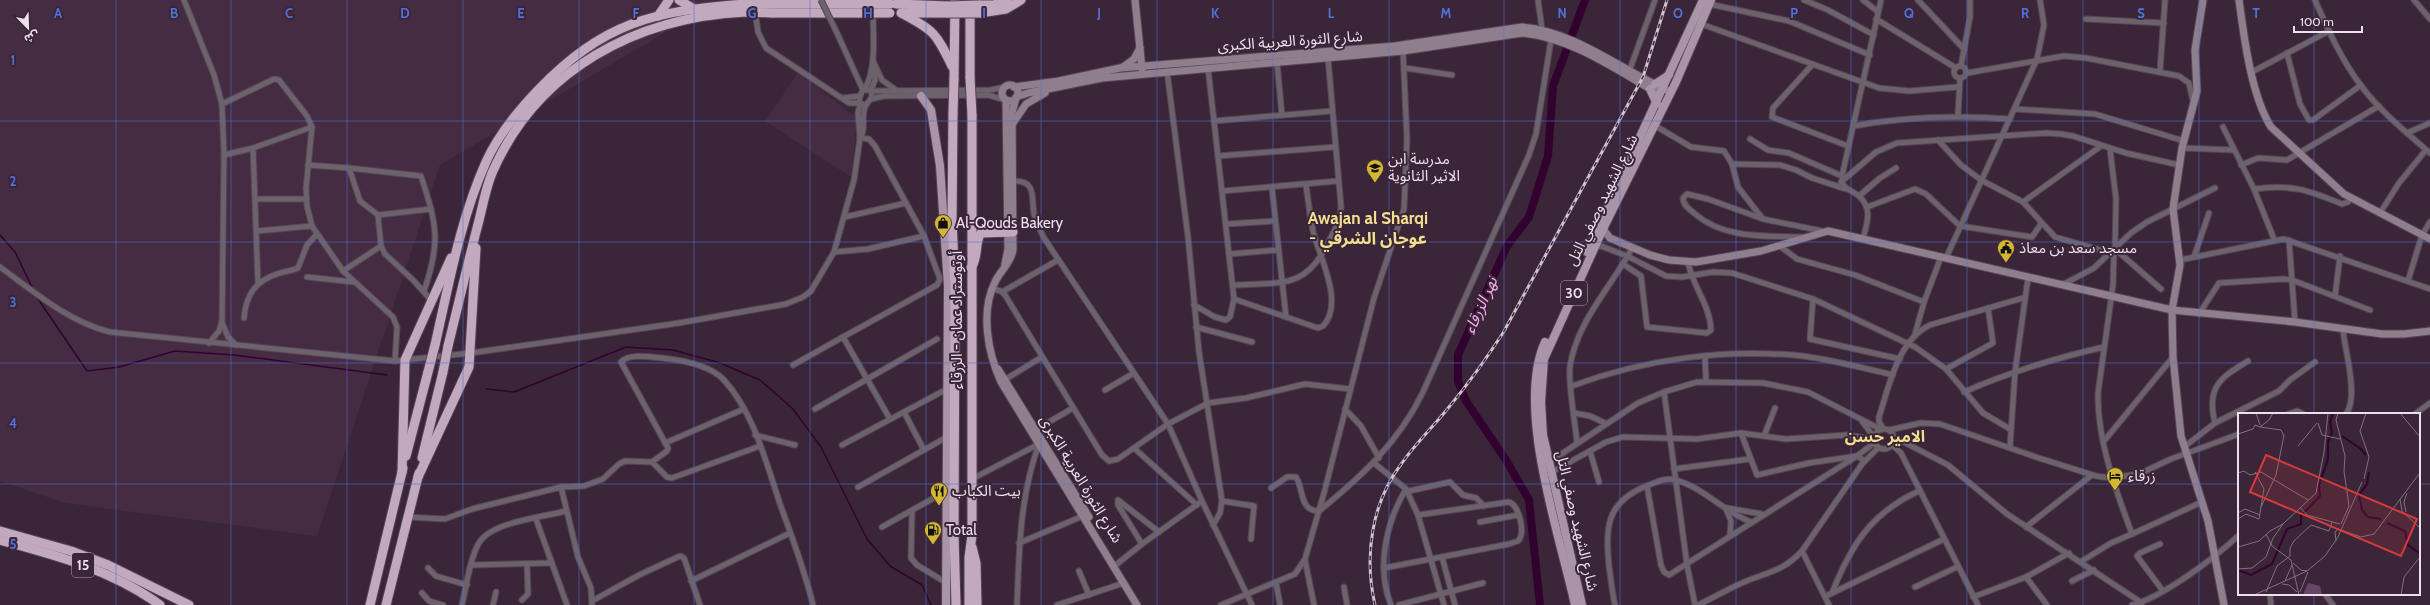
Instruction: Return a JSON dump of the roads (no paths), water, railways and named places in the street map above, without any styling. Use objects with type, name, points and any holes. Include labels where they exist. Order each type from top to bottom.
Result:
[{"type":"highway","points":[[658,16],[669,0]]},
{"type":"highway","points":[[679,0],[694,8]]},
{"type":"highway","points":[[892,7],[907,0]]},
{"type":"highway","name":"أوتوستراد عمان - الزرقاء","points":[[969,605],[974,393],[970,269],[972,115],[970,78],[970,0]]},
{"type":"highway","points":[[979,9],[1007,0]]},
{"type":"highway","points":[[370,605],[402,472],[435,345],[459,242],[473,196],[487,161],[511,121],[566,62],[582,50],[627,25],[694,8],[859,9],[950,6],[979,9],[1006,9],[1021,0]]},
{"type":"highway","points":[[901,13],[950,6]]},
{"type":"highway","name":"أوتوستراد عمان - الزرقاء","points":[[950,6],[954,80],[948,221],[955,286],[951,489],[956,605]]},
{"type":"highway","points":[[892,7],[933,31],[943,46],[954,68]]},
{"type":"highway","points":[[386,605],[418,477],[448,346],[492,173],[515,130],[554,86],[576,67],[621,40],[652,28],[745,8]]},
{"type":"highway","points":[[970,213],[973,220],[980,226],[1010,230]]},
{"type":"highway","points":[[970,269],[976,260],[978,237],[981,233],[1010,230]]},
{"type":"highway","points":[[418,477],[468,371],[471,353],[476,233]]},
{"type":"highway","points":[[402,472],[406,360],[431,300],[459,242]]},
{"type":"highway","name":"15","points":[[0,531],[71,551],[108,565],[189,605]]},
{"type":"highway","name":"15","points":[[0,540],[60,556],[102,572],[128,585],[160,605]]},
{"type":"highway","name":"أوتوستراد عمان - الزرقاء","points":[[950,605],[951,561],[954,542]]},
{"type":"highway","name":"أوتوستراد عمان - الزرقاء","points":[[971,543],[975,558],[977,605]]},
{"type":"main road","points":[[1135,0],[1142,70]]},
{"type":"main road","points":[[2203,0],[2195,50],[2197,91],[2182,148],[2173,209],[2180,260],[2172,310],[2173,357],[2185,451],[2202,502],[2229,605]]},
{"type":"main road","points":[[2239,0],[2245,46],[2267,121],[2297,152],[2350,198],[2430,239]]},
{"type":"main road","name":"شارع الشهيد وصفي التل","points":[[1582,605],[1548,463],[1541,402],[1544,359],[1603,229],[1654,124],[1666,93],[1701,24],[1708,1]]},
{"type":"main road","name":"شارع الشهيد وصفي التل","points":[[1575,605],[1539,447],[1535,416],[1536,370],[1542,348],[1657,104],[1666,93],[1669,75],[1708,1]]},
{"type":"main road","name":"شارع الثورة العربية الكبرى","points":[[1136,605],[1001,382],[988,342],[988,304],[992,289],[1005,267],[1010,230],[1014,182],[1012,123],[1016,98],[1142,70],[1161,64],[1416,44],[1515,28],[1542,29],[1565,42]]},
{"type":"main road","name":"شارع الثورة العربية الكبرى","points":[[1014,87],[1048,83],[1120,68],[1167,71],[1277,63],[1404,51],[1514,33],[1538,35],[1551,40],[1565,42]]},
{"type":"main road","points":[[1565,42],[1630,69],[1653,86],[1657,104]]},
{"type":"main road","points":[[1140,48],[1150,61],[1161,64]]},
{"type":"main road","points":[[1120,68],[1131,62],[1140,48]]},
{"type":"main road","points":[[1579,48],[1666,93]]},
{"type":"main road","points":[[1653,86],[1669,75]]},
{"type":"main road","points":[[1005,87],[1014,87],[1017,90],[1016,98],[1006,100],[1002,94],[1005,87]]},
{"type":"main road","points":[[1012,123],[1029,101],[1060,87]]},
{"type":"main road","points":[[921,96],[928,103],[932,114],[948,221],[947,437],[951,489],[945,582],[946,605]]},
{"type":"main road","name":"شارع الثورة العربية الكبرى","points":[[1006,100],[1010,230]]},
{"type":"main road","points":[[1603,229],[1610,238],[1632,248],[1659,258],[1688,262],[1736,257],[1780,246],[1822,231],[1863,239],[2172,310],[2199,314],[2296,322],[2343,330],[2382,334],[2404,334],[2430,331]]},
{"type":"main road","name":"شارع الثورة العربية الكبرى","points":[[996,367],[1006,379],[1037,429],[1142,605]]},
{"type":"main road","points":[[2216,554],[2224,605]]},
{"type":"street","points":[[184,0],[214,75],[222,104],[224,155],[222,321],[219,331],[209,342]]},
{"type":"street","points":[[754,0],[758,32],[766,48],[829,92],[843,98],[851,104],[866,105]]},
{"type":"street","points":[[821,0],[864,89]]},
{"type":"street","points":[[0,267],[75,319],[92,327],[134,336],[395,361],[471,353],[679,323],[786,304],[803,297],[811,291],[834,252],[845,217],[854,180],[860,138],[858,113],[860,96],[869,79],[872,60],[873,0]]},
{"type":"street","points":[[1538,0],[1542,29]]},
{"type":"street","points":[[1630,69],[1655,0]]},
{"type":"street","points":[[1804,0],[1828,10],[1874,36]]},
{"type":"street","points":[[1863,0],[1877,11]]},
{"type":"street","points":[[1846,188],[1842,182],[1842,176],[1870,55],[1877,11],[1881,0]]},
{"type":"street","points":[[1918,0],[1964,49]]},
{"type":"street","points":[[1961,66],[1970,17],[1970,0]]},
{"type":"street","points":[[1915,335],[1924,302],[2037,59],[2044,25],[2040,0]]},
{"type":"street","points":[[2160,72],[2165,0]]},
{"type":"street","points":[[2315,0],[2328,31],[2361,85],[2379,106],[2428,152],[2399,183],[2380,213]]},
{"type":"street","points":[[2414,0],[2430,19]]},
{"type":"street","points":[[1708,1],[1789,21],[1870,55]]},
{"type":"street","points":[[2086,18],[2164,23]]},
{"type":"street","points":[[1876,19],[1956,68]]},
{"type":"street","points":[[1701,24],[1749,40],[1863,83],[1896,91],[1958,87]]},
{"type":"street","points":[[2252,72],[2328,31]]},
{"type":"street","points":[[1271,488],[1282,479],[1290,476],[1296,477],[1305,504],[1311,510],[1319,511],[1379,458],[1397,436],[1416,408],[1529,155],[1536,134],[1551,40]]},
{"type":"street","points":[[1221,605],[1297,573],[1305,560],[1374,298],[1404,209],[1407,139],[1404,51]]},
{"type":"street","points":[[2287,53],[2300,104],[2309,120],[2313,120],[2361,85]]},
{"type":"street","points":[[1958,115],[1958,87],[1960,79],[1967,74],[2037,59],[2075,56],[2160,72],[2185,79],[2192,90],[2193,103]]},
{"type":"street","points":[[1234,285],[1282,282],[1303,277],[1322,257],[1340,217],[1328,58]]},
{"type":"street","points":[[871,99],[871,90],[875,76],[872,60]]},
{"type":"street","points":[[872,60],[882,80],[896,90]]},
{"type":"street","points":[[1277,63],[1282,115]]},
{"type":"street","points":[[1812,65],[1774,108],[1772,117],[1848,146]]},
{"type":"street","points":[[1960,79],[1954,74],[1956,68],[1961,66],[1966,68],[1967,74]]},
{"type":"street","points":[[1194,305],[1215,317],[1226,320],[1230,317],[1234,299],[1234,285],[1229,254],[1208,68]]},
{"type":"street","points":[[1405,68],[1452,75]]},
{"type":"street","points":[[1167,71],[1196,327],[1222,501],[1220,513],[1213,525]]},
{"type":"street","points":[[222,104],[272,79],[277,79],[302,108],[312,127],[306,199],[312,226],[343,271],[353,282],[388,311],[395,320],[397,327],[395,361]]},
{"type":"street","points":[[864,89],[990,90],[1005,87]]},
{"type":"street","points":[[860,138],[863,131],[863,114],[866,105],[871,99],[884,96],[988,94],[1006,100]]},
{"type":"street","points":[[843,98],[860,96]]},
{"type":"street","points":[[2241,165],[2258,158],[2286,160],[2297,152],[2379,106]]},
{"type":"street","points":[[2015,109],[2095,114],[2184,140]]},
{"type":"street","points":[[1214,121],[1332,111]]},
{"type":"street","points":[[1854,126],[1900,118],[1958,115],[2010,119]]},
{"type":"street","points":[[2407,133],[2430,123]]},
{"type":"street","points":[[1654,124],[1691,147],[1724,151],[1732,164],[1738,187],[1763,219]]},
{"type":"street","points":[[224,155],[253,148],[312,127]]},
{"type":"street","points":[[2223,127],[2254,189],[2274,239]]},
{"type":"street","points":[[1842,182],[1865,160],[1885,147],[1897,143],[2002,137],[2041,133],[2061,134],[2110,149],[2179,165]]},
{"type":"street","points":[[793,365],[940,283],[939,272],[924,236],[875,146],[869,139],[860,138]]},
{"type":"street","points":[[1750,139],[1768,150],[1789,153],[1842,176]]},
{"type":"street","points":[[1938,140],[1961,165],[1981,180],[2023,202],[2041,224],[2061,239],[2113,250],[2161,289]]},
{"type":"street","points":[[1218,156],[1335,146]]},
{"type":"street","points":[[2023,202],[2102,146]]},
{"type":"street","points":[[253,148],[258,284]]},
{"type":"street","points":[[2182,148],[2234,150]]},
{"type":"street","points":[[2110,149],[2116,199],[2112,296],[2104,347],[2098,402],[2111,478],[2132,534]]},
{"type":"street","points":[[1732,164],[1780,165],[1796,170],[1812,178],[1846,188],[1859,196],[1867,207],[1868,220],[1863,239]]},
{"type":"street","points":[[308,165],[421,175],[436,230],[436,249],[424,291]]},
{"type":"street","points":[[349,168],[360,201],[378,215],[431,209]]},
{"type":"street","points":[[1859,196],[1880,178],[1896,168]]},
{"type":"street","points":[[1222,192],[1338,181]]},
{"type":"street","points":[[1014,182],[1024,182],[1031,189],[1038,227],[1058,260],[1168,424],[1202,502],[1252,605]]},
{"type":"street","points":[[1234,299],[1318,328],[1326,323],[1332,295],[1322,257],[1313,231],[1306,185]]},
{"type":"street","points":[[2254,189],[2288,186],[2308,191],[2342,204],[2348,202],[2350,198]]},
{"type":"street","points":[[1272,188],[1286,317]]},
{"type":"street","points":[[2062,285],[2094,268],[2139,227],[2215,188]]},
{"type":"street","points":[[1867,207],[1911,190],[1918,190],[1926,194],[1960,226],[2032,237],[2041,224]]},
{"type":"street","points":[[1806,237],[1762,236],[1715,228],[1690,210],[1684,198],[1687,194],[1708,199],[1763,219],[1822,231]]},
{"type":"street","points":[[256,199],[306,199]]},
{"type":"street","points":[[845,217],[906,203]]},
{"type":"street","points":[[2194,257],[2209,213]]},
{"type":"street","points":[[378,215],[381,246],[386,256],[424,291],[431,300]]},
{"type":"street","points":[[1226,224],[1275,221]]},
{"type":"street","points":[[2408,281],[2422,235],[2430,222]]},
{"type":"street","points":[[257,231],[312,226]]},
{"type":"street","points":[[244,318],[248,295],[258,284],[273,276],[298,268],[307,245],[317,234]]},
{"type":"street","points":[[834,252],[868,249],[924,236]]},
{"type":"street","points":[[2180,260],[2274,239],[2289,240],[2340,256],[2430,289]]},
{"type":"street","points":[[2289,240],[2296,322]]},
{"type":"street","points":[[343,271],[364,259],[381,246]]},
{"type":"street","points":[[1595,247],[1601,246],[1627,256],[1662,275],[1674,278],[1713,272],[1732,273],[1813,299],[1908,343],[1946,369],[1983,413],[2010,429]]},
{"type":"street","points":[[1780,246],[1797,259],[1855,275],[1924,302]]},
{"type":"street","points":[[1577,442],[1570,366],[1581,334],[1594,307],[1632,248]]},
{"type":"street","points":[[1229,254],[1278,250]]},
{"type":"street","points":[[2335,296],[2340,256]]},
{"type":"street","points":[[1002,292],[1058,260]]},
{"type":"street","points":[[1623,264],[1641,276],[1647,327],[1707,333],[1711,330],[1706,307],[1690,276],[1688,262]]},
{"type":"street","points":[[307,277],[353,282]]},
{"type":"street","points":[[2010,447],[2015,372],[2023,298],[2028,278]]},
{"type":"street","points":[[2199,314],[2219,283],[2268,279],[2292,280],[2370,310]]},
{"type":"street","points":[[992,289],[1002,292],[1106,460],[1115,461],[1168,424],[1208,403],[1246,398],[1305,384],[1350,389]]},
{"type":"street","points":[[1881,429],[1879,417],[1893,375],[1908,343],[1915,335],[1930,325],[2023,298]]},
{"type":"street","points":[[1813,299],[1810,339],[1900,359]]},
{"type":"street","points":[[1946,369],[1993,343],[1988,308]]},
{"type":"street","points":[[222,321],[226,332],[236,345]]},
{"type":"street","points":[[1196,327],[1252,342]]},
{"type":"street","points":[[2343,330],[2352,396],[2350,407],[2347,413]]},
{"type":"street","points":[[843,337],[890,419]]},
{"type":"street","points":[[815,410],[937,338]]},
{"type":"street","points":[[1964,392],[2015,372],[2104,347]]},
{"type":"street","points":[[1572,386],[1626,370],[1705,356],[1746,353],[1804,356],[1893,375]]},
{"type":"street","points":[[1705,356],[1706,381]]},
{"type":"street","points":[[407,517],[445,519],[472,509],[561,487],[584,486],[603,479],[619,464],[625,461],[652,462],[667,451],[665,443],[621,364],[624,359],[643,357],[669,359],[708,369],[723,380],[744,409],[760,446],[813,605]]},
{"type":"street","points":[[1006,379],[1042,357]]},
{"type":"street","points":[[2104,441],[2173,357]]},
{"type":"street","points":[[2215,423],[2212,407],[2215,386],[2226,375],[2248,361]]},
{"type":"street","points":[[2185,451],[2215,423],[2274,395],[2290,380],[2315,362]]},
{"type":"street","points":[[1105,390],[1134,373]]},
{"type":"street","points":[[1548,463],[1577,442],[1638,403],[1684,384],[1706,381],[1763,383],[1808,392],[1832,402],[1862,421],[1881,429],[1889,430],[1931,423],[2010,447],[2092,475],[2111,478],[2139,474],[2185,451],[2238,434]]},
{"type":"street","points":[[842,445],[947,389]]},
{"type":"street","points":[[1664,392],[1687,565],[1695,605]]},
{"type":"street","points":[[2415,413],[2430,403]]},
{"type":"street","points":[[1037,429],[1073,408]]},
{"type":"street","points":[[1764,436],[1775,408]]},
{"type":"street","points":[[665,443],[744,409]]},
{"type":"street","points":[[1345,409],[1361,426],[1379,458]]},
{"type":"street","points":[[2291,413],[2297,411],[2301,413]]},
{"type":"street","points":[[904,412],[924,450]]},
{"type":"street","points":[[1574,413],[1590,416],[1605,424]]},
{"type":"street","points":[[1862,421],[1878,448]]},
{"type":"street","points":[[1647,486],[1664,572],[1671,574],[1687,565],[1763,514],[1857,456],[1881,429]]},
{"type":"street","points":[[1889,430],[1894,437],[1948,465],[1993,504],[2082,561],[2142,604]]},
{"type":"street","points":[[1550,473],[1590,451],[1618,438],[1697,439],[1741,433],[1786,439],[1847,435],[1873,439]]},
{"type":"street","points":[[1741,433],[1755,474],[1758,475],[1809,463],[1857,456],[1865,461]]},
{"type":"street","points":[[755,435],[796,445]]},
{"type":"street","points":[[858,487],[947,437]]},
{"type":"street","points":[[1698,605],[1750,580],[1786,567],[1802,551],[1865,461],[1878,448],[1887,448],[1892,445],[1894,437]]},
{"type":"street","points":[[971,479],[1039,444]]},
{"type":"street","points":[[1017,605],[1019,543],[1033,460],[1039,444]]},
{"type":"street","points":[[1892,445],[1901,453],[1978,605]]},
{"type":"street","points":[[652,462],[667,477],[672,478],[760,446]]},
{"type":"street","points":[[1134,448],[1197,505]]},
{"type":"street","points":[[1590,451],[1599,482]]},
{"type":"street","points":[[1674,469],[1750,459]]},
{"type":"street","points":[[1374,463],[1408,490],[1418,515],[1444,605]]},
{"type":"street","points":[[2026,526],[2092,475]]},
{"type":"street","points":[[1615,605],[1609,560],[1608,524],[1620,503],[1632,494],[1656,481],[1676,480],[1751,522]]},
{"type":"street","points":[[1408,490],[1450,482],[1464,495],[1476,498],[1484,506]]},
{"type":"street","points":[[561,487],[578,557],[591,588],[592,603],[639,575],[680,556],[684,558],[700,605]]},
{"type":"street","points":[[882,527],[951,489]]},
{"type":"street","points":[[1391,605],[1385,585],[1384,568],[1389,527],[1408,490]]},
{"type":"street","points":[[1832,593],[1845,561],[1864,532],[1893,503],[1919,490]]},
{"type":"street","points":[[1142,544],[1118,505],[1118,500],[1159,532]]},
{"type":"street","points":[[1222,501],[1254,506],[1251,539]]},
{"type":"street","points":[[1117,564],[1142,544],[1202,502]]},
{"type":"street","points":[[2082,561],[2111,543],[2202,502]]},
{"type":"street","points":[[1384,568],[1518,541],[1521,536],[1518,515],[1511,503],[1418,515]]},
{"type":"street","points":[[1726,508],[1763,514]]},
{"type":"street","points":[[1726,508],[1731,521],[1730,535]]},
{"type":"street","points":[[912,510],[911,558],[917,564],[945,582]]},
{"type":"street","points":[[462,605],[476,548],[485,534],[505,525],[566,511]]},
{"type":"street","points":[[1480,522],[1518,515]]},
{"type":"street","points":[[1019,543],[1083,516]]},
{"type":"street","points":[[536,519],[567,605]]},
{"type":"street","points":[[691,581],[790,533]]},
{"type":"street","points":[[2132,605],[2142,604],[2163,591],[2238,537]]},
{"type":"street","points":[[1826,596],[1944,539]]},
{"type":"street","points":[[2160,544],[2140,553],[2137,556],[2163,591]]},
{"type":"street","points":[[1802,551],[1826,596],[1829,605]]},
{"type":"street","points":[[1973,597],[2026,576],[2069,553]]},
{"type":"street","points":[[1442,557],[1455,605]]},
{"type":"street","points":[[1305,560],[1314,605]]},
{"type":"street","points":[[472,565],[552,563]]},
{"type":"street","points":[[522,600],[528,594],[527,564]]},
{"type":"street","points":[[1915,587],[1958,566]]},
{"type":"street","points":[[428,568],[436,576],[467,585]]},
{"type":"street","points":[[2072,581],[2094,570]]},
{"type":"street","points":[[1079,571],[1089,595]]},
{"type":"street","points":[[2026,576],[2047,605]]},
{"type":"street","points":[[1276,582],[1280,605]]},
{"type":"street","points":[[1399,605],[1440,593],[1483,583]]},
{"type":"street","points":[[1057,605],[1124,584]]},
{"type":"street","points":[[1344,587],[1347,605]]},
{"type":"street","points":[[493,605],[496,592]]},
{"type":"street","points":[[422,593],[429,601],[443,605]]},
{"type":"street","points":[[2270,595],[2271,605]]},
{"type":"street","points":[[2326,595],[2333,605]]},
{"type":"street","points":[[1081,598],[1084,605]]},
{"type":"waterway","name":"نهر الزرقاء","points":[[1540,605],[1529,500],[1506,460],[1466,401],[1458,381],[1458,355],[1507,246],[1529,217],[1548,156],[1553,86],[1585,0]]},
{"type":"waterway","points":[[0,235],[15,252],[33,289]]},
{"type":"waterway","points":[[36,296],[87,371],[119,367],[175,351],[234,355],[387,375]]},
{"type":"waterway","points":[[486,389],[514,392],[626,347],[673,350],[720,363],[760,380],[793,409],[821,447],[867,539],[890,566],[922,585],[931,605]]},
{"type":"railway","points":[[1375,605],[1370,568],[1371,550],[1373,531],[1383,495],[1391,479],[1407,456],[1463,389],[1484,362],[1503,333],[1643,77],[1667,0]]},
{"type":"place","name":"مدرسة ابن الاثير الثانوية","points":[[1375,183]]},
{"type":"place","name":"Al-Qouds Bakery","points":[[943,238]]},
{"type":"place","name":"مسجد سعد بن معاذ","points":[[2006,263]]},
{"type":"place","name":"زرقاء","points":[[2115,491]]},
{"type":"place","name":"بيت الكباب","points":[[939,506]]},
{"type":"place","name":"Total","points":[[933,545]]},
{"type":"district","name":"Awajan al Sharqi - عوجان الشرقي","points":[[1368,228]]},
{"type":"district","name":"الامير حسن","points":[[1885,436]]}]
